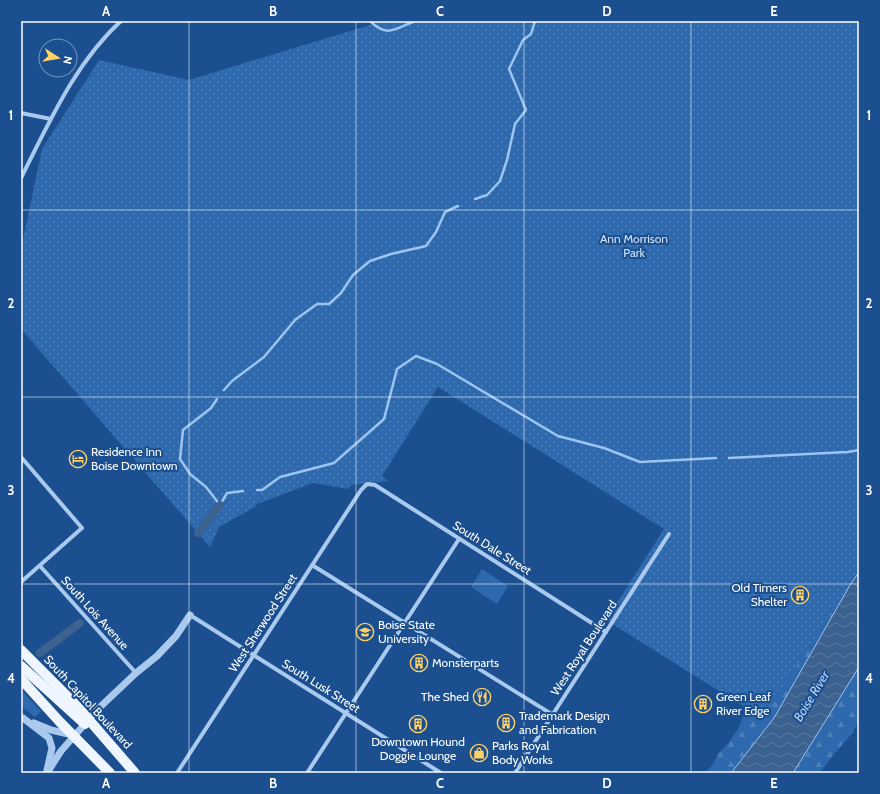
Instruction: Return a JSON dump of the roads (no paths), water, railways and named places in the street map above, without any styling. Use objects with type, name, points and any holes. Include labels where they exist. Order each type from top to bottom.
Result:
[{"type":"main road","name":"South Capitol Boulevard","points":[[21,650],[135,773]]},
{"type":"main road","points":[[21,666],[87,722]]},
{"type":"main road","points":[[21,679],[59,721],[110,773]]},
{"type":"street","points":[[21,178],[51,120],[78,73],[94,49],[121,21]]},
{"type":"street","points":[[21,113],[51,120]]},
{"type":"street","points":[[21,457],[82,528],[21,582]]},
{"type":"street","name":"South Dale Street","points":[[367,484],[375,485],[606,632]]},
{"type":"street","name":"West Sherwood Street","points":[[177,773],[361,490],[367,484]]},
{"type":"street","name":"West Royal Boulevard","points":[[515,773],[669,534]]},
{"type":"street","points":[[307,773],[459,539]]},
{"type":"street","points":[[312,565],[553,715]]},
{"type":"street","name":"South Lois Avenue","points":[[40,566],[136,673]]},
{"type":"street","points":[[47,773],[61,751],[99,708],[136,673],[157,656],[176,636],[190,615]]},
{"type":"street","name":"South Lusk Street","points":[[190,615],[441,773]]},
{"type":"street","points":[[22,717],[51,730],[75,736]]},
{"type":"street","points":[[22,717],[49,738],[51,744],[47,773]]},
{"type":"water","name":"Boise River","points":[[859,572],[859,667],[793,773],[731,773],[774,718],[850,585]]},
{"type":"waterway","points":[[370,21],[386,31],[396,29],[415,21]]},
{"type":"waterway","points":[[475,199],[487,195],[500,181],[507,160],[515,124],[526,110],[509,69],[523,40],[531,34],[535,21]]},
{"type":"waterway","points":[[224,390],[232,381],[264,357],[295,320],[317,304],[329,304],[341,293],[353,275],[370,261],[391,254],[426,246],[436,232],[445,212],[458,206]]},
{"type":"waterway","points":[[257,490],[262,490],[280,477],[334,463],[384,419],[397,369],[416,356],[437,364],[558,436],[604,448],[640,462],[716,458]]},
{"type":"waterway","points":[[217,399],[211,408],[183,430],[180,459],[190,474],[206,487],[220,505],[227,493],[243,491]]},
{"type":"waterway","points":[[729,458],[848,452],[859,450]]},
{"type":"waterway","points":[[198,533],[220,505]]},
{"type":"waterway","points":[[40,653],[80,623]]},
{"type":"place","name":"Residence Inn Boise Downtown","points":[[78,459]]},
{"type":"place","name":"Old Timers Shelter","points":[[800,595]]},
{"type":"place","name":"Boise State University","points":[[365,632]]},
{"type":"place","name":"Monsterparts","points":[[419,663]]},
{"type":"place","name":"The Shed","points":[[482,697]]},
{"type":"place","name":"Green Leaf River Edge","points":[[703,704]]},
{"type":"place","name":"Trademark Design and Fabrication","points":[[506,723]]},
{"type":"place","name":"Downtown Hound Doggie Lounge","points":[[418,724]]},
{"type":"place","name":"Parks Royal Body Works","points":[[479,753]]},
{"type":"park label","name":"Ann Morrison Park","points":[[634,246]]}]
